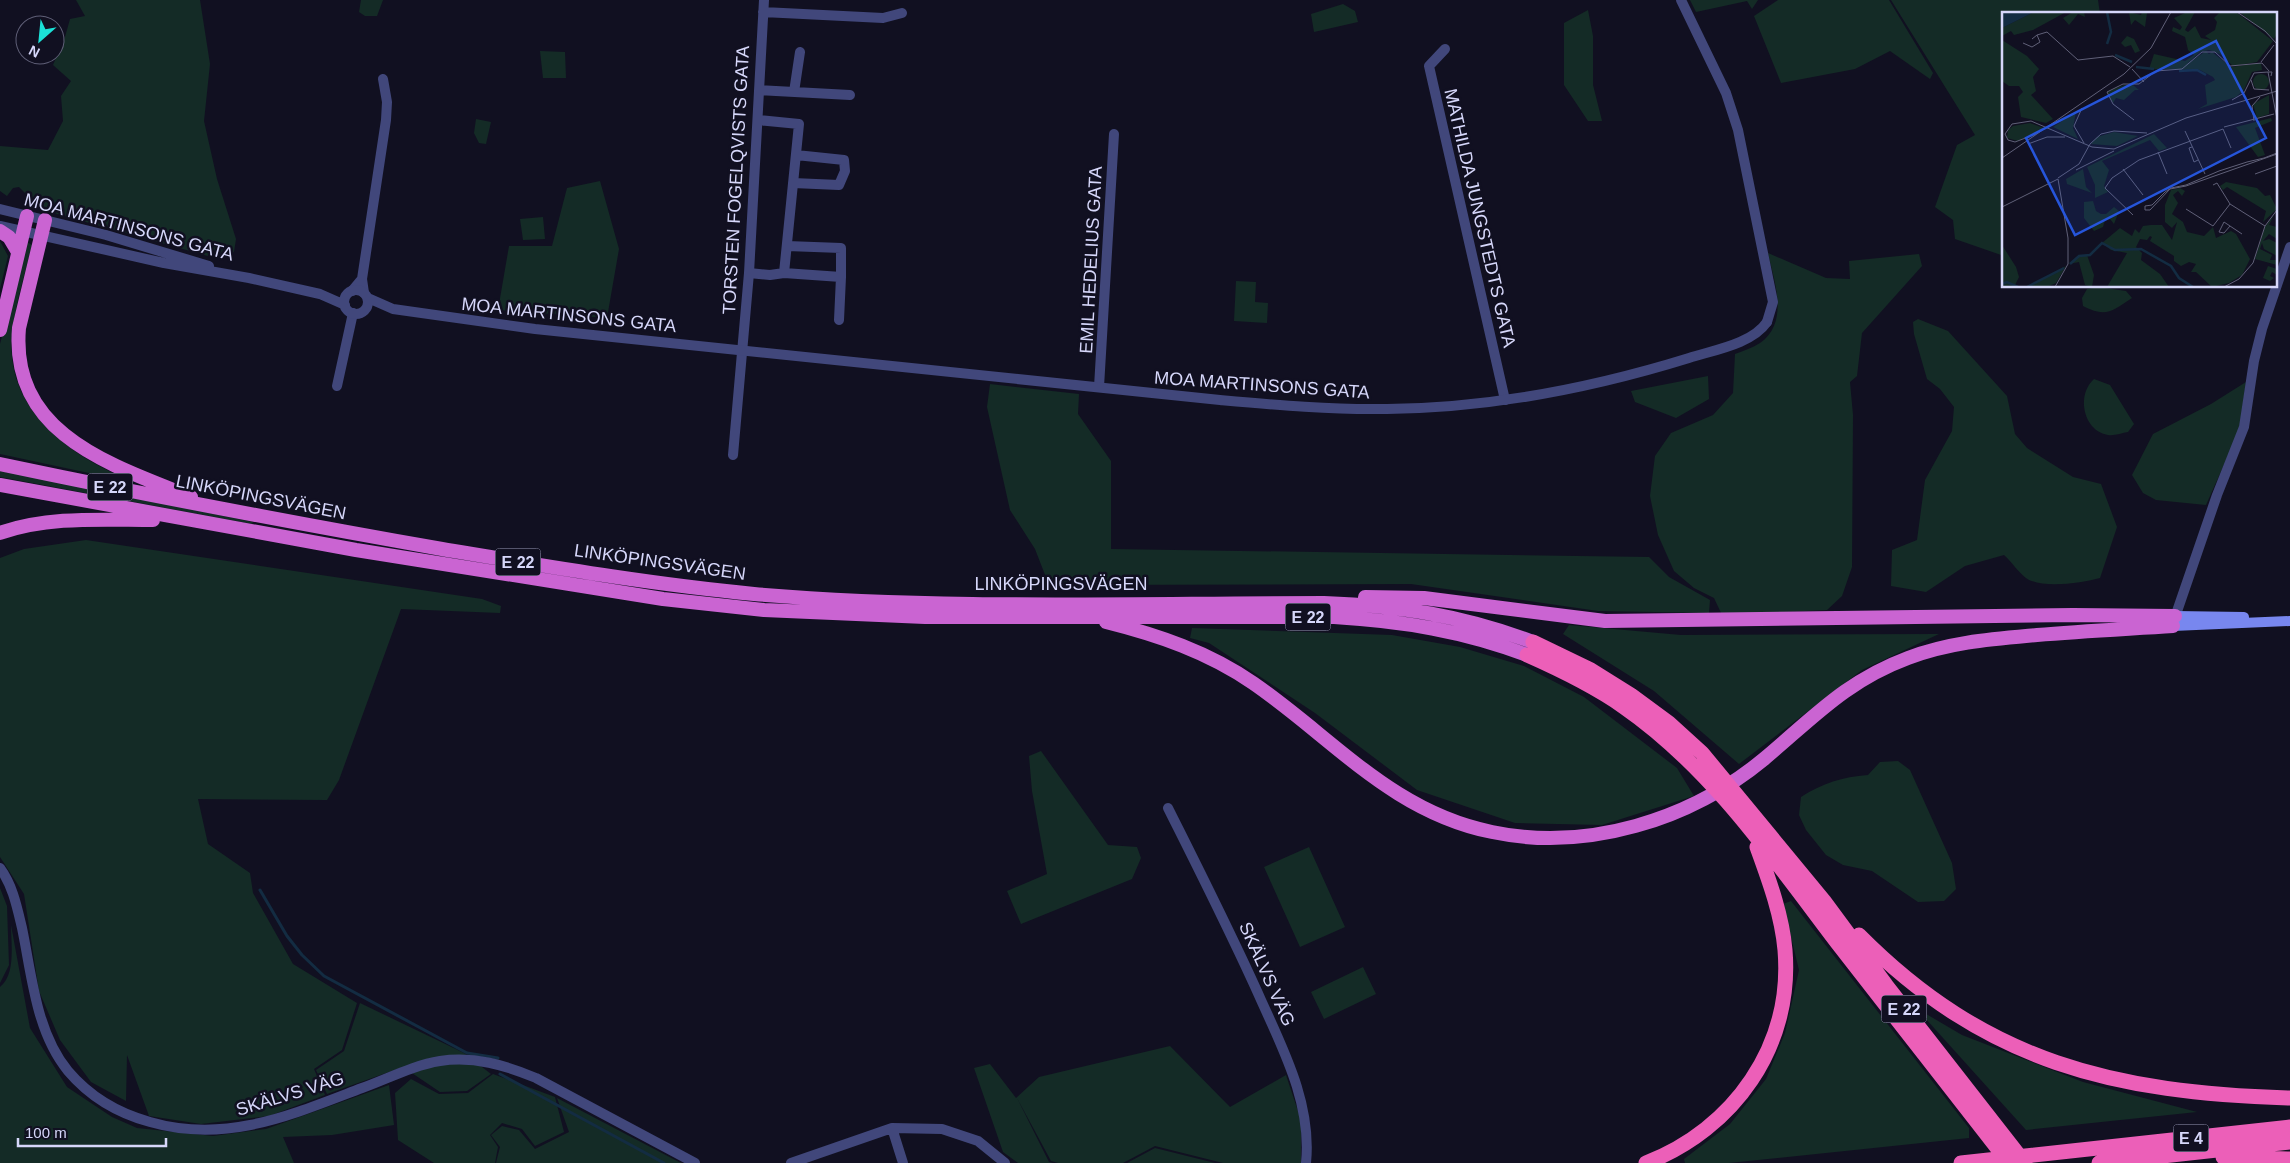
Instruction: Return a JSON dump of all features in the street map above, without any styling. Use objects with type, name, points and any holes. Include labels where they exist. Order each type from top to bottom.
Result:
[{"type":"highway","points":[[0,330],[26,216]]},
{"type":"highway","points":[[44,220],[24,306],[18,345],[20,368],[36,407],[52,424],[88,451],[130,472],[220,508]]},
{"type":"highway","points":[[0,230],[9,237],[18,252]]},
{"type":"highway","name":"LINKÖPINGSVÄGEN","points":[[0,464],[220,508],[526,563],[665,584],[750,593],[818,599],[916,602],[1324,603]]},
{"type":"highway","name":"LINKÖPINGSVÄGEN","points":[[0,485],[188,520],[499,573],[700,603],[764,610],[865,616],[1083,617]]},
{"type":"highway","points":[[0,533],[23,525],[69,521],[188,520]]},
{"type":"highway","points":[[1324,603],[1368,596],[1408,597],[1576,619],[1633,622],[2023,616],[2174,621]]},
{"type":"highway","name":"E 22","points":[[1324,603],[1386,606],[1473,622],[1530,649],[1624,707],[1660,735],[1693,765],[1752,834]]},
{"type":"highway","points":[[1083,617],[1155,635],[1205,655],[1231,669],[1271,696],[1385,787],[1420,807],[1467,826],[1522,837],[1581,837],[1644,824],[1680,811],[1724,788],[1765,758],[1832,699],[1857,682],[1908,658],[1935,649],[1990,639],[2174,621]]},
{"type":"highway","name":"E 22","points":[[1083,617],[1334,617],[1384,620],[1460,633],[1530,649],[1591,670],[1669,723],[1702,753],[1824,901],[1981,1118],[2025,1163]]},
{"type":"highway","points":[[1752,834],[1981,1118],[2009,1163]]},
{"type":"highway","points":[[1646,1163],[1686,1144],[1721,1117],[1750,1082],[1775,1031],[1784,990],[1785,950],[1775,902],[1752,834]]},
{"type":"highway","points":[[1824,901],[1879,956],[1938,1003],[1972,1025],[2043,1059],[2079,1071],[2157,1088],[2290,1098]]},
{"type":"highway","name":"E 4","points":[[1961,1163],[2290,1127]]},
{"type":"highway","name":"E 4","points":[[2098,1163],[2290,1142]]},
{"type":"highway","points":[[2166,1156],[2290,1159]]},
{"type":"main road","points":[[2174,621],[2290,617]]},
{"type":"main road","points":[[2174,621],[2290,622]]},
{"type":"street","name":"TORSTEN FOGELQVISTS GATA","points":[[742,350],[750,273],[764,0]]},
{"type":"street","name":"MOA MARTINSONS GATA","points":[[358,313],[393,309],[535,329],[1318,409],[1389,410],[1505,400],[1595,384],[1656,368],[1752,336],[1767,322],[1773,302],[1754,218],[1738,130],[1726,93],[1680,0]]},
{"type":"street","points":[[763,12],[883,18],[902,13]]},
{"type":"street","name":"MATHILDA JUNGSTEDTS GATA","points":[[1445,49],[1429,66],[1505,400]]},
{"type":"street","points":[[794,92],[800,52]]},
{"type":"street","points":[[336,386],[358,313],[368,305],[362,279],[386,120],[387,102],[384,79]]},
{"type":"street","points":[[759,90],[850,95]]},
{"type":"street","points":[[758,120],[799,124],[784,273]]},
{"type":"street","name":"EMIL HEDELIUS GATA","points":[[1099,388],[1114,134]]},
{"type":"street","points":[[793,182],[839,185],[845,171],[844,160],[796,156]]},
{"type":"street","name":"MOA MARTINSONS GATA","points":[[0,209],[128,241],[249,278]]},
{"type":"street","name":"MOA MARTINSONS GATA","points":[[0,226],[164,263],[249,278],[320,294],[345,305]]},
{"type":"street","points":[[787,246],[841,248],[839,320]]},
{"type":"street","points":[[2278,283],[2290,248]]},
{"type":"street","points":[[750,273],[841,277]]},
{"type":"street","points":[[358,313],[345,305],[344,299],[362,279]]},
{"type":"street","points":[[2174,621],[2216,495],[2244,427],[2254,361],[2262,329],[2276,288]]},
{"type":"street","points":[[350,292],[359,290],[366,296]]},
{"type":"street","name":"MOA MARTINSONS GATA","points":[[320,294],[350,292]]},
{"type":"street","name":"MOA MARTINSONS GATA","points":[[366,296],[393,309]]},
{"type":"street","points":[[734,455],[742,350]]},
{"type":"street","name":"SKÄLVS VÄG","points":[[1168,808],[1232,934],[1291,1068],[1306,1118],[1306,1163]]},
{"type":"street","name":"SKÄLVS VÄG","points":[[0,868],[16,900],[40,1016],[52,1046],[67,1070],[86,1089],[112,1109],[163,1126],[187,1130],[227,1130],[281,1118],[439,1061],[486,1061],[509,1067],[536,1078],[696,1163]]},
{"type":"street","points":[[791,1163],[892,1128],[942,1128],[978,1141],[1005,1163]]},
{"type":"street","points":[[892,1128],[903,1163]]},
{"type":"green space","points":[[76,0],[200,0],[210,64],[204,121],[217,179],[236,239],[234,252],[228,256],[208,256],[57,214],[37,205],[19,187],[13,188],[7,196],[0,191],[0,146],[48,150],[63,121],[61,96],[71,81],[53,65],[65,65],[65,37],[70,19],[85,16]]},
{"type":"green space","points":[[361,0],[383,0],[377,16],[365,16],[359,12]]},
{"type":"green space","points":[[1690,0],[1758,0],[1752,9],[1747,1],[1696,12]]},
{"type":"green space","points":[[1778,0],[1889,0],[1933,73],[1930,79],[1890,51],[1855,69],[1781,83],[1754,16]]},
{"type":"green space","points":[[1891,0],[2098,0],[2100,12],[2002,12],[2002,255],[1955,239],[1953,220],[1935,207],[1957,145],[1975,135]]},
{"type":"green space","points":[[1343,4],[1355,11],[1358,22],[1314,32],[1311,14]]},
{"type":"green space","points":[[1588,10],[1593,36],[1593,85],[1602,121],[1588,121],[1564,85],[1564,23]]},
{"type":"green space","points":[[540,51],[565,52],[566,78],[543,78]]},
{"type":"green space","points":[[476,119],[491,122],[486,144],[479,143],[474,133]]},
{"type":"green space","points":[[600,181],[619,249],[607,318],[498,310],[509,246],[552,246],[567,188]]},
{"type":"green space","points":[[543,217],[545,239],[523,240],[520,219]]},
{"type":"green space","points":[[0,241],[8,256],[0,289]]},
{"type":"green space","points":[[27,242],[32,245],[18,301],[12,335],[12,361],[19,385],[29,406],[44,425],[62,442],[105,469],[127,479],[126,481],[0,454],[0,344]]},
{"type":"green space","points":[[1768,253],[1826,278],[1850,279],[1849,261],[1919,254],[1922,266],[1862,333],[1857,376],[1850,382],[1853,415],[1852,567],[1842,596],[1827,610],[1722,615],[1714,598],[1694,588],[1674,571],[1658,535],[1650,496],[1655,456],[1671,433],[1713,415],[1733,393],[1735,354],[1760,343],[1775,324],[1778,301]]},
{"type":"green space","points":[[1236,281],[1256,282],[1255,302],[1268,303],[1267,323],[1234,321]]},
{"type":"green space","points":[[2106,288],[2126,291],[2132,298],[2114,309],[2098,312],[2083,306],[2082,298],[2087,289]]},
{"type":"green space","points":[[1918,319],[1948,331],[2007,396],[2015,434],[2027,448],[2073,477],[2101,484],[2117,527],[2100,578],[2062,584],[2041,583],[2023,576],[2004,555],[1965,566],[1926,592],[1891,586],[1892,550],[1917,540],[1925,480],[1952,431],[1954,407],[1940,389],[1927,379],[1914,334],[1913,322]]},
{"type":"green space","points":[[1708,376],[1709,399],[1676,418],[1635,402],[1631,391]]},
{"type":"green space","points":[[2094,379],[2110,385],[2134,424],[2128,432],[2108,435],[2099,432],[2088,420],[2085,412],[2085,394],[2088,386]]},
{"type":"green space","points":[[2246,382],[2239,431],[2206,505],[2156,500],[2143,493],[2132,475],[2153,434],[2211,404]]},
{"type":"green space","points":[[990,384],[1079,394],[1078,414],[1111,461],[1111,549],[1649,557],[1669,577],[1710,600],[1709,613],[1598,611],[1411,584],[1049,585],[1035,549],[1010,510],[987,407]]},
{"type":"green space","points":[[0,470],[253,522],[252,524],[0,477]]},
{"type":"green space","points":[[86,540],[482,599],[501,606],[500,613],[401,609],[339,780],[327,800],[198,799],[208,844],[250,873],[253,893],[293,964],[357,1003],[342,1050],[314,1069],[325,1095],[269,1116],[201,1124],[149,1116],[127,1055],[126,1101],[91,1082],[60,1040],[39,991],[24,894],[0,857],[0,558],[24,549]]},
{"type":"green space","points":[[1569,625],[1681,635],[1939,634],[1862,670],[1739,764],[1654,691],[1563,634]]},
{"type":"green space","points":[[1192,628],[1392,635],[1460,647],[1524,666],[1584,697],[1677,768],[1694,796],[1602,825],[1515,823],[1417,790],[1315,713],[1209,643],[1190,638]]},
{"type":"green space","points":[[1041,751],[1108,845],[1137,847],[1141,858],[1132,879],[1021,924],[1007,891],[1047,874],[1032,791],[1029,756]]},
{"type":"green space","points":[[1898,761],[1910,770],[1952,863],[1956,889],[1944,901],[1918,902],[1872,871],[1843,865],[1826,855],[1806,830],[1799,815],[1801,797],[1809,792],[1825,784],[1850,777],[1868,775],[1880,762]]},
{"type":"green space","points":[[1309,847],[1345,927],[1300,947],[1264,867]]},
{"type":"green space","points":[[0,888],[7,906],[9,965],[0,983]]},
{"type":"green space","points":[[1791,901],[1969,1128],[1969,1138],[1729,1163],[1685,1163],[1684,1159],[1730,1124],[1766,1079],[1785,1033],[1799,970],[1783,904]]},
{"type":"green space","points":[[11,925],[30,1028],[67,1087],[112,1117],[137,1128],[213,1136],[266,1129],[389,1085],[394,1125],[332,1135],[283,1137],[294,1163],[0,1163],[0,987],[5,982],[11,967]]},
{"type":"green space","points":[[1363,967],[1376,994],[1324,1019],[1311,992]]},
{"type":"green space","points":[[360,1003],[464,1053],[491,1074],[467,1091],[440,1092],[403,1067],[327,1094],[316,1070],[344,1051]]},
{"type":"green space","points":[[1916,1008],[1962,1035],[2083,1082],[2197,1112],[2026,1130]]},
{"type":"green space","points":[[1170,1046],[1230,1107],[1286,1075],[1301,1120],[1301,1163],[1223,1163],[1155,1146],[1123,1163],[1058,1163],[1051,1161],[1017,1098],[1049,1162],[1053,1163],[1018,1163],[1003,1152],[974,1068],[990,1064],[1016,1098],[1039,1077]]},
{"type":"green space","points":[[493,1074],[555,1097],[564,1132],[535,1146],[522,1129],[502,1123],[490,1135],[498,1147],[495,1163],[434,1163],[398,1140],[395,1093],[411,1079],[439,1094],[468,1093]]},
{"type":"green space","points":[[557,1098],[682,1163],[496,1163],[500,1147],[491,1135],[502,1126],[519,1130],[535,1149],[569,1132]]},
{"type":"green space","points":[[1155,1148],[1215,1163],[1127,1163]]},
{"type":"waterway","points":[[260,890],[287,936],[302,955],[324,976],[467,1053],[498,1058]]},
{"type":"waterway","points":[[500,1074],[664,1163]]}]
